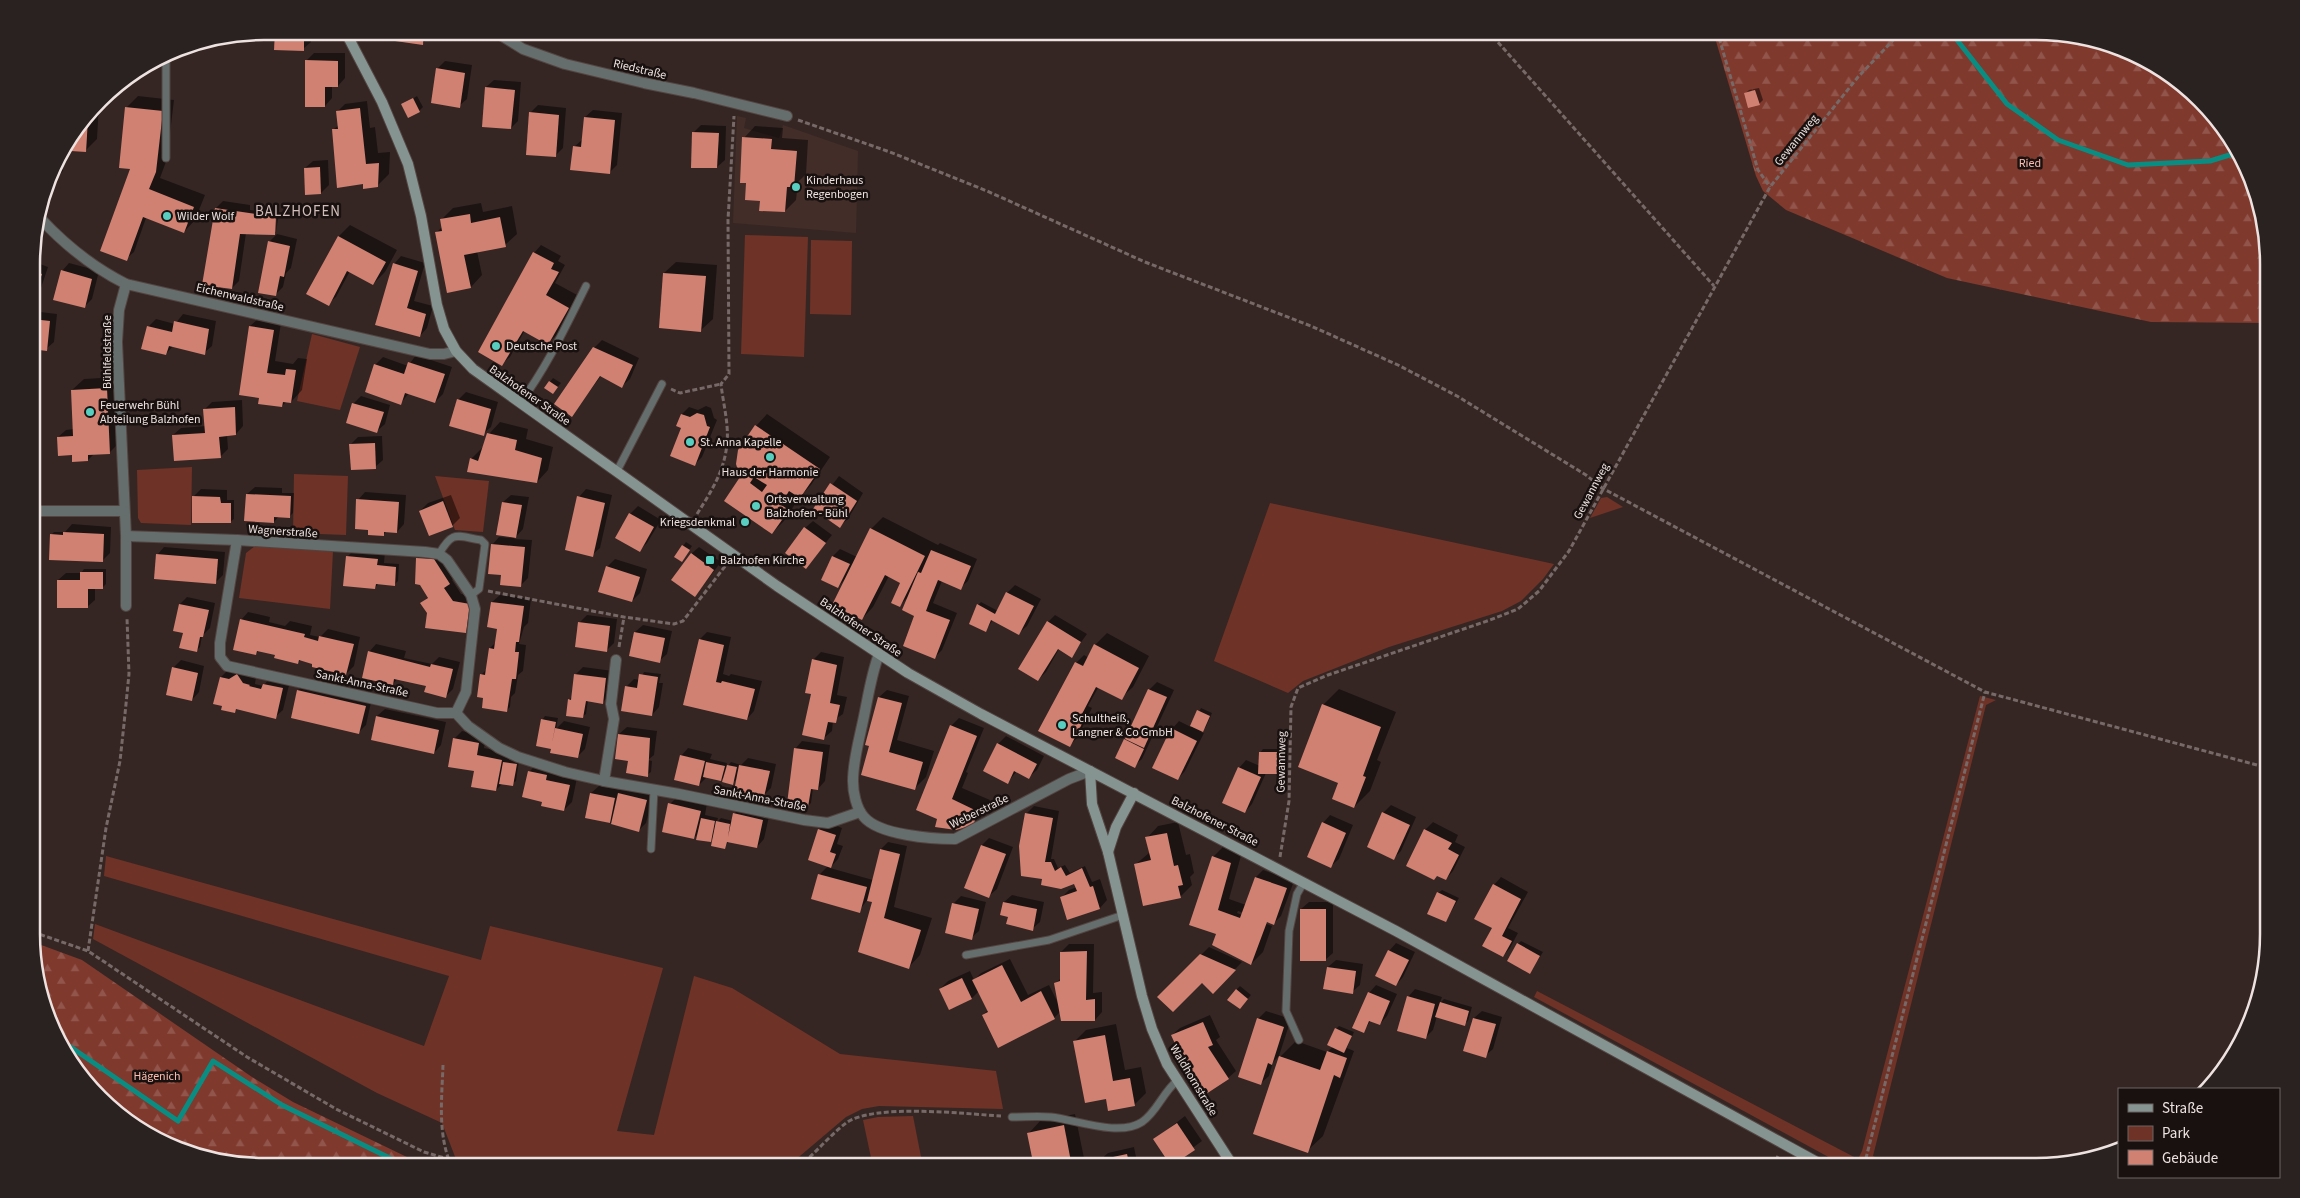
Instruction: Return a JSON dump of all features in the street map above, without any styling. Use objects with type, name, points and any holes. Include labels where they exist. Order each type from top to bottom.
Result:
[{"type":"street","name":"Balzhofener Straße","points":[[350,40],[382,102],[408,164],[421,216],[438,310],[448,338],[456,351],[473,370],[734,555],[879,654],[938,690],[1277,867],[1809,1158]]},
{"type":"street","name":"Riedstraße","points":[[508,40],[523,49],[560,62],[644,84],[735,102],[787,116]]},
{"type":"street","name":"Eichenwaldstraße","points":[[44,222],[76,254],[102,272],[126,284],[430,354],[444,354],[456,351]]},
{"type":"street","name":"Bühlfeldstraße","points":[[126,284],[119,310],[117,342],[126,536],[126,606]]},
{"type":"street","points":[[40,511],[124,512]]},
{"type":"street","name":"Wagnerstraße","points":[[126,536],[237,540],[439,554]]},
{"type":"street","name":"Sankt-Anna-Straße","points":[[237,540],[220,643],[220,657],[227,666],[437,712],[456,713],[482,737],[518,757],[604,781],[820,822],[840,820],[860,812]]},
{"type":"street","points":[[439,554],[447,560],[475,592],[475,615],[466,692],[456,713]]},
{"type":"street","points":[[860,812],[853,781],[856,758],[879,654]]},
{"type":"street","points":[[604,781],[614,720],[611,704],[616,660]]},
{"type":"street","name":"Weberstraße","points":[[860,812],[870,822],[897,832],[940,839],[955,839],[1069,779],[1090,771]]},
{"type":"street","name":"Waldhornstraße","points":[[1090,771],[1092,804],[1108,852],[1152,1029],[1167,1064],[1228,1158]]},
{"type":"street","points":[[1108,852],[1116,827],[1134,793]]},
{"type":"lane","points":[[166,63],[166,158]]},
{"type":"lane","points":[[520,403],[551,356],[586,286]]},
{"type":"lane","points":[[617,472],[662,384]]},
{"type":"lane","points":[[439,554],[447,540],[454,536],[481,540],[485,544],[475,592]]},
{"type":"lane","points":[[651,849],[654,790]]},
{"type":"lane","points":[[1299,1040],[1286,1011],[1290,931],[1296,894],[1304,882]]},
{"type":"lane","points":[[966,955],[1049,940],[1123,915]]},
{"type":"lane","points":[[1012,1116],[1051,1117],[1120,1129],[1132,1128],[1147,1118],[1168,1088],[1177,1081]]},
{"type":"path","points":[[1496,40],[1714,286]]},
{"type":"path","points":[[1720,40],[1758,170],[1770,187]]},
{"type":"path","name":"Gewannweg","points":[[1277,867],[1289,801],[1291,707],[1298,688],[1328,675],[1490,620],[1518,608],[1538,591],[1569,551],[1602,488],[1770,187],[1858,77],[1893,40]]},
{"type":"path","points":[[662,384],[680,393],[721,384],[729,374],[728,220],[735,102]]},
{"type":"path","points":[[787,116],[890,152],[987,190],[1145,262],[1311,326],[1398,365],[1458,396],[1586,475],[1602,488],[1985,692],[2260,766]]},
{"type":"path","points":[[690,524],[714,487],[721,472],[727,442],[721,384]]},
{"type":"path","points":[[475,592],[674,624],[683,621],[734,555]]},
{"type":"path","points":[[88,951],[106,828],[120,761],[129,674],[126,606]]},
{"type":"path","points":[[616,660],[624,617]]},
{"type":"path","points":[[1866,1158],[1985,692]]},
{"type":"path","points":[[40,934],[88,951],[247,1057],[336,1109],[424,1152],[445,1158]]},
{"type":"path","points":[[444,1065],[441,1109],[448,1158]]},
{"type":"path","points":[[808,1158],[847,1122],[875,1113],[936,1112],[1012,1116]]},
{"type":"shaded area","name":"Kinderhaus Regenbogen","points":[[737,116],[746,118],[744,128],[779,138],[783,125],[858,151],[856,233],[733,223]]},
{"type":"green space","name":"Ried","points":[[1716,40],[2051,40],[2080,44],[2108,52],[2148,70],[2184,95],[2214,127],[2230,152],[2243,178],[2256,220],[2260,249],[2260,323],[2151,322],[1947,278],[1786,210],[1763,191],[1756,176]]},
{"type":"green space","points":[[745,235],[808,237],[804,357],[741,354]]},
{"type":"green space","points":[[811,240],[852,241],[851,315],[810,314]]},
{"type":"green space","points":[[312,334],[360,347],[340,410],[297,401]]},
{"type":"green space","points":[[192,467],[191,525],[141,523],[138,518],[137,470]]},
{"type":"green space","points":[[294,474],[348,476],[346,535],[293,533]]},
{"type":"green space","points":[[435,476],[489,481],[483,532],[455,530]]},
{"type":"green space","points":[[1607,497],[1623,507],[1590,518],[1601,498]]},
{"type":"green space","points":[[1270,503],[1554,564],[1543,579],[1521,601],[1502,611],[1389,647],[1303,681],[1288,693],[1214,661]]},
{"type":"green space","points":[[255,546],[333,551],[330,609],[239,598],[246,553]]},
{"type":"green space","points":[[1980,696],[1996,700],[1986,705],[1873,1156],[1877,1158],[1858,1158],[1862,1151]]},
{"type":"green space","points":[[106,856],[481,960],[490,926],[663,968],[617,1131],[654,1135],[694,976],[732,988],[840,1054],[996,1071],[1003,1109],[879,1106],[862,1109],[846,1117],[798,1158],[456,1158],[442,1123],[377,1093],[93,939],[95,924],[424,1046],[449,976],[104,876]]},
{"type":"green space","name":"Hägenich","points":[[40,945],[82,960],[252,1077],[293,1102],[409,1158],[249,1158],[220,1154],[192,1146],[152,1128],[127,1112],[105,1093],[86,1071],[70,1046],[52,1006],[44,978]]},
{"type":"green space","points":[[1537,991],[1856,1158],[1830,1158],[1534,997]]},
{"type":"green space","points":[[913,1116],[921,1158],[871,1158],[863,1120],[878,1117]]},
{"type":"building","points":[[275,40],[304,40],[304,51],[274,50]]},
{"type":"building","points":[[395,40],[423,40],[423,45]]},
{"type":"building","points":[[305,60],[338,61],[338,87],[325,87],[325,107],[305,107]]},
{"type":"building","points":[[436,68],[465,73],[460,108],[431,103]]},
{"type":"building","points":[[485,87],[515,90],[511,129],[482,127]]},
{"type":"building","points":[[1755,90],[1760,105],[1748,108],[1744,93]]},
{"type":"building","points":[[413,98],[420,112],[408,118],[401,104]]},
{"type":"building","points":[[125,107],[163,111],[156,172],[149,189],[194,207],[184,233],[143,217],[127,261],[100,251],[130,169],[119,168]]},
{"type":"building","points":[[360,108],[366,164],[379,163],[378,187],[363,189],[363,184],[337,188],[332,129],[338,129],[336,111]]},
{"type":"building","points":[[529,112],[559,115],[556,157],[526,155]]},
{"type":"building","points":[[584,117],[615,120],[610,174],[570,170],[573,146],[581,147]]},
{"type":"building","points":[[88,125],[86,152],[71,151],[78,139]]},
{"type":"building","points":[[692,132],[719,133],[717,168],[691,168]]},
{"type":"building","points":[[742,137],[772,139],[771,149],[797,151],[794,187],[787,187],[785,212],[759,211],[760,201],[745,200],[746,183],[740,183]]},
{"type":"building","points":[[320,167],[321,194],[305,195],[304,168]]},
{"type":"building","points":[[215,208],[276,217],[275,235],[240,234],[232,289],[202,285]]},
{"type":"building","points":[[470,214],[471,223],[500,217],[506,247],[464,255],[471,288],[447,293],[435,232],[442,231],[440,219]]},
{"type":"building","points":[[338,236],[386,262],[373,285],[347,271],[329,306],[306,294]]},
{"type":"building","points":[[268,241],[290,246],[284,277],[280,276],[276,296],[258,293]]},
{"type":"building","points":[[533,252],[554,263],[551,269],[559,272],[546,295],[569,308],[548,345],[523,331],[502,366],[478,352]]},
{"type":"building","points":[[393,263],[418,271],[407,308],[426,314],[420,337],[375,325]]},
{"type":"building","points":[[61,270],[92,279],[85,308],[53,300]]},
{"type":"building","points":[[663,273],[706,276],[701,332],[659,328]]},
{"type":"building","points":[[40,320],[50,321],[47,351],[40,350]]},
{"type":"building","points":[[174,321],[209,329],[205,355],[169,346],[166,355],[141,349],[147,326],[172,332]]},
{"type":"building","points":[[249,326],[274,330],[267,373],[285,375],[286,369],[296,370],[291,403],[283,402],[282,407],[258,404],[259,398],[239,395]]},
{"type":"building","points":[[593,347],[633,365],[622,388],[600,376],[572,417],[554,404]]},
{"type":"building","points":[[408,362],[445,374],[435,403],[405,393],[401,405],[365,392],[374,364],[404,374]]},
{"type":"building","points":[[549,381],[558,387],[553,394],[544,388]]},
{"type":"building","points":[[107,388],[110,454],[88,455],[88,461],[72,462],[72,455],[58,456],[57,437],[73,436],[71,390]]},
{"type":"building","points":[[457,399],[491,409],[484,436],[449,426]]},
{"type":"building","points":[[352,403],[384,412],[377,433],[346,423]]},
{"type":"building","points":[[235,407],[236,435],[219,437],[221,458],[174,461],[172,435],[205,433],[203,409]]},
{"type":"building","name":"St. Anna Kapelle","points":[[697,413],[704,415],[707,426],[710,427],[695,466],[670,456],[681,428],[676,426],[681,414],[690,417]]},
{"type":"building","name":"Haus der Harmonie","points":[[755,425],[820,469],[800,498],[789,491],[786,496],[781,492],[775,501],[789,510],[772,534],[724,501],[740,477],[736,464],[738,450]],"holes":[[[754,477],[767,485],[762,492],[750,483]]]},
{"type":"building","points":[[487,433],[517,440],[515,450],[542,458],[537,483],[467,472],[470,458],[478,461]]},
{"type":"building","points":[[375,443],[376,469],[351,470],[349,444]]},
{"type":"building","points":[[830,483],[857,501],[840,528],[813,509]]},
{"type":"building","points":[[246,494],[291,496],[290,518],[274,517],[274,523],[244,521]]},
{"type":"building","points":[[192,496],[220,497],[221,503],[231,503],[231,523],[192,523]]},
{"type":"building","points":[[577,496],[605,503],[593,557],[565,550]]},
{"type":"building","points":[[356,499],[399,502],[397,533],[384,532],[384,536],[368,535],[368,530],[355,529]]},
{"type":"building","points":[[443,501],[453,527],[429,536],[419,511]]},
{"type":"building","points":[[502,502],[522,505],[516,538],[496,535]]},
{"type":"building","points":[[629,513],[654,527],[640,552],[615,538]]},
{"type":"building","points":[[804,527],[826,543],[806,569],[785,553]]},
{"type":"building","points":[[870,528],[925,556],[900,607],[891,603],[900,583],[885,575],[862,620],[832,605]]},
{"type":"building","points":[[63,532],[104,534],[103,562],[49,560],[50,534],[63,535]]},
{"type":"building","points":[[491,544],[525,547],[521,587],[500,585],[501,575],[488,574]]},
{"type":"building","points":[[682,545],[690,550],[682,562],[674,557]]},
{"type":"building","points":[[931,550],[971,566],[961,590],[938,580],[930,600],[926,611],[950,620],[935,659],[903,646],[914,616],[902,610],[918,572],[921,573]]},
{"type":"building","points":[[691,553],[714,570],[695,597],[671,580]]},
{"type":"building","points":[[156,554],[218,559],[216,584],[154,579]]},
{"type":"building","points":[[346,556],[378,559],[377,565],[396,567],[395,586],[376,584],[375,589],[343,586]]},
{"type":"building","points":[[832,556],[850,564],[838,588],[821,580]]},
{"type":"building","points":[[416,558],[434,559],[450,584],[444,588],[453,601],[470,604],[466,633],[425,628],[427,613],[420,603],[428,598],[420,585],[415,584]]},
{"type":"building","points":[[606,566],[640,577],[632,602],[598,592]]},
{"type":"building","points":[[80,572],[103,572],[103,589],[88,589],[88,608],[57,608],[57,580],[80,580]]},
{"type":"building","points":[[1006,592],[1034,606],[1019,635],[991,620],[986,632],[969,624],[977,604],[995,614]]},
{"type":"building","points":[[491,602],[524,606],[519,642],[516,642],[515,652],[519,652],[516,679],[512,679],[507,712],[482,708],[483,698],[477,697],[480,674],[485,675],[489,648],[494,649],[497,629],[487,627]]},
{"type":"building","points":[[179,604],[209,610],[203,637],[200,637],[197,652],[179,648],[183,633],[173,631]]},
{"type":"building","points":[[240,619],[305,634],[304,637],[318,641],[319,636],[354,644],[346,675],[312,667],[312,664],[299,660],[298,664],[274,658],[275,655],[257,651],[256,655],[233,650]]},
{"type":"building","points":[[1047,621],[1081,642],[1072,658],[1058,649],[1038,681],[1018,669]]},
{"type":"building","points":[[578,622],[610,626],[607,652],[575,647]]},
{"type":"building","points":[[634,632],[665,638],[660,663],[629,656]]},
{"type":"building","points":[[699,639],[724,645],[716,682],[721,683],[722,681],[755,689],[747,720],[683,705]]},
{"type":"building","points":[[1094,644],[1139,668],[1122,700],[1096,687],[1082,714],[1086,716],[1070,747],[1038,731],[1075,662],[1083,666]]},
{"type":"building","points":[[368,651],[430,667],[431,664],[453,669],[446,698],[424,692],[426,686],[394,679],[393,685],[362,678]]},
{"type":"building","points":[[812,659],[837,665],[830,703],[840,705],[836,723],[828,722],[824,740],[802,735],[811,694],[805,693]]},
{"type":"building","points":[[172,667],[198,673],[192,701],[166,695]]},
{"type":"building","points":[[237,674],[243,683],[249,686],[261,689],[263,684],[283,688],[276,719],[236,709],[235,713],[221,710],[222,706],[213,704],[220,677],[229,679]]},
{"type":"building","points":[[574,674],[606,678],[603,704],[586,701],[583,718],[566,716],[568,699],[571,700]]},
{"type":"building","points":[[639,674],[658,677],[652,716],[621,711],[625,686],[637,688]]},
{"type":"building","points":[[1148,689],[1167,697],[1144,748],[1125,739]]},
{"type":"building","points":[[297,690],[366,706],[359,734],[291,718]]},
{"type":"building","points":[[878,697],[902,703],[889,752],[923,762],[915,790],[861,775],[869,746],[865,745]]},
{"type":"building","points":[[1322,704],[1381,727],[1363,776],[1366,777],[1354,808],[1332,799],[1338,783],[1298,767]]},
{"type":"building","points":[[1197,710],[1210,716],[1203,732],[1190,726]]},
{"type":"building","points":[[376,716],[439,730],[434,754],[371,740]]},
{"type":"building","points":[[541,719],[556,722],[552,743],[555,728],[583,734],[578,758],[550,753],[551,749],[536,746]]},
{"type":"building","points":[[950,725],[977,736],[952,799],[979,812],[973,825],[956,830],[935,827],[937,819],[916,810]]},
{"type":"building","points":[[1171,728],[1197,741],[1178,780],[1152,768]]},
{"type":"building","points":[[618,734],[650,738],[648,777],[626,773],[628,761],[615,759]]},
{"type":"building","points":[[453,738],[479,743],[477,755],[502,760],[496,791],[471,787],[474,771],[448,767]]},
{"type":"building","points":[[1124,739],[1144,749],[1135,768],[1115,758]]},
{"type":"building","points":[[997,743],[1037,764],[1029,779],[1014,771],[1008,784],[983,771]]},
{"type":"building","points":[[794,748],[823,752],[818,790],[811,789],[808,807],[787,804]]},
{"type":"building","points":[[1259,752],[1279,752],[1279,774],[1258,774]]},
{"type":"building","points":[[680,755],[705,761],[699,786],[674,780]]},
{"type":"building","points":[[503,762],[517,764],[513,786],[499,784]]},
{"type":"building","points":[[706,762],[725,766],[721,781],[703,777]]},
{"type":"building","points":[[727,765],[737,767],[733,785],[722,782]]},
{"type":"building","points":[[739,765],[770,771],[764,797],[734,791]]},
{"type":"building","points":[[1238,767],[1261,777],[1245,813],[1222,803]]},
{"type":"building","points":[[528,771],[547,775],[546,780],[570,785],[564,811],[541,806],[542,802],[522,797]]},
{"type":"building","points":[[590,793],[615,798],[610,823],[585,818]]},
{"type":"building","points":[[618,793],[647,800],[639,832],[611,824]]},
{"type":"building","points":[[668,803],[701,811],[694,839],[662,832]]},
{"type":"building","points":[[1382,812],[1410,825],[1394,860],[1367,847]]},
{"type":"building","points":[[733,813],[763,820],[757,848],[727,842],[725,849],[711,846],[716,821],[730,824],[728,837]]},
{"type":"building","points":[[1025,813],[1053,818],[1045,862],[1051,862],[1055,871],[1061,867],[1066,876],[1082,868],[1090,887],[1093,886],[1100,909],[1067,920],[1060,897],[1077,891],[1074,884],[1061,889],[1041,885],[1042,879],[1021,876],[1019,846]]},
{"type":"building","points":[[701,818],[715,821],[711,842],[696,840]]},
{"type":"building","points":[[1322,822],[1346,833],[1331,868],[1307,857]]},
{"type":"building","points":[[818,829],[836,835],[830,852],[836,854],[831,868],[808,860]]},
{"type":"building","points":[[1424,829],[1452,843],[1448,849],[1459,855],[1446,880],[1437,876],[1434,880],[1406,866]]},
{"type":"building","points":[[1167,833],[1174,866],[1178,865],[1183,885],[1178,886],[1181,898],[1143,906],[1134,864],[1151,860],[1145,837]]},
{"type":"building","points":[[981,845],[1006,854],[989,898],[964,888]]},
{"type":"building","points":[[880,849],[900,854],[884,918],[921,930],[909,969],[858,952],[872,902],[867,901]]},
{"type":"building","points":[[1212,856],[1231,863],[1218,910],[1240,918],[1255,877],[1287,888],[1274,925],[1267,922],[1251,965],[1212,945],[1216,934],[1189,925]]},
{"type":"building","points":[[818,874],[867,887],[860,913],[811,899]]},
{"type":"building","points":[[1493,884],[1521,899],[1502,936],[1512,941],[1503,957],[1482,946],[1492,928],[1474,919]]},
{"type":"building","points":[[1437,892],[1456,901],[1446,922],[1427,914]]},
{"type":"building","points":[[1003,902],[1037,909],[1033,931],[1006,924],[1008,917],[1000,915]]},
{"type":"building","points":[[952,903],[979,909],[972,940],[945,933]]},
{"type":"building","points":[[1300,909],[1326,909],[1326,961],[1300,961]]},
{"type":"building","points":[[1517,943],[1540,956],[1530,974],[1507,961]]},
{"type":"building","points":[[1388,950],[1409,960],[1396,986],[1375,976]]},
{"type":"building","points":[[1087,951],[1086,1000],[1095,999],[1095,1021],[1061,1021],[1054,983],[1060,981],[1060,952]]},
{"type":"building","points":[[1200,954],[1236,970],[1213,994],[1202,983],[1173,1012],[1157,997]]},
{"type":"building","points":[[1002,965],[1021,1002],[1041,991],[1055,1019],[998,1048],[982,1015],[988,1012],[972,980]]},
{"type":"building","points":[[1327,967],[1356,971],[1353,994],[1323,989]]},
{"type":"building","points":[[962,978],[972,999],[949,1010],[939,989]]},
{"type":"building","points":[[1236,989],[1248,999],[1240,1009],[1227,1000]]},
{"type":"building","points":[[1368,992],[1390,1001],[1380,1025],[1369,1021],[1364,1033],[1352,1028]]},
{"type":"building","points":[[1407,996],[1435,1004],[1426,1039],[1397,1031]]},
{"type":"building","points":[[1440,1002],[1469,1011],[1465,1026],[1435,1017]]},
{"type":"building","points":[[1257,1018],[1284,1027],[1272,1065],[1268,1063],[1261,1085],[1238,1077]]},
{"type":"building","points":[[1473,1018],[1496,1024],[1486,1058],[1463,1051]]},
{"type":"building","points":[[1203,1022],[1213,1045],[1208,1047],[1229,1079],[1206,1094],[1182,1059],[1171,1035]]},
{"type":"building","points":[[1335,1028],[1352,1036],[1344,1053],[1327,1045]]},
{"type":"building","points":[[1105,1035],[1113,1081],[1130,1078],[1135,1106],[1108,1111],[1106,1099],[1085,1103],[1073,1041]]},
{"type":"building","points":[[1327,1051],[1347,1058],[1340,1078],[1334,1075],[1308,1153],[1253,1134],[1279,1056],[1320,1070]]},
{"type":"building","points":[[1177,1123],[1195,1150],[1183,1158],[1166,1158],[1153,1139]]},
{"type":"building","points":[[1064,1125],[1070,1158],[1032,1158],[1027,1133]]},
{"type":"building","points":[[1127,1154],[1128,1158],[1108,1158]]},
{"type":"waterway","points":[[1957,40],[2007,104],[2058,140],[2128,165],[2210,161],[2231,154]]},
{"type":"waterway","points":[[71,1047],[178,1121],[213,1061],[282,1105],[390,1158]]},
{"type":"place","name":"Kinderhaus Regenbogen","points":[[796,187]]},
{"type":"place","name":"Wilder Wolf","points":[[167,216]]},
{"type":"place","name":"Deutsche Post","points":[[496,346]]},
{"type":"place","name":"Feuerwehr Bühl Abteilung Balzhofen","points":[[90,412]]},
{"type":"place","name":"St. Anna Kapelle","points":[[690,442]]},
{"type":"place","name":"Haus der Harmonie","points":[[770,457]]},
{"type":"place","name":"Ortsverwaltung Balzhofen - Bühl","points":[[756,506]]},
{"type":"place","name":"Kriegsdenkmal","points":[[745,522]]},
{"type":"place","name":"Balzhofen Kirche","points":[[710,560]]},
{"type":"place","name":"Schultheiß, Langner & Co GmbH","points":[[1062,725]]},
{"type":"district","name":"BALZHOFEN","points":[[298,211]]}]
